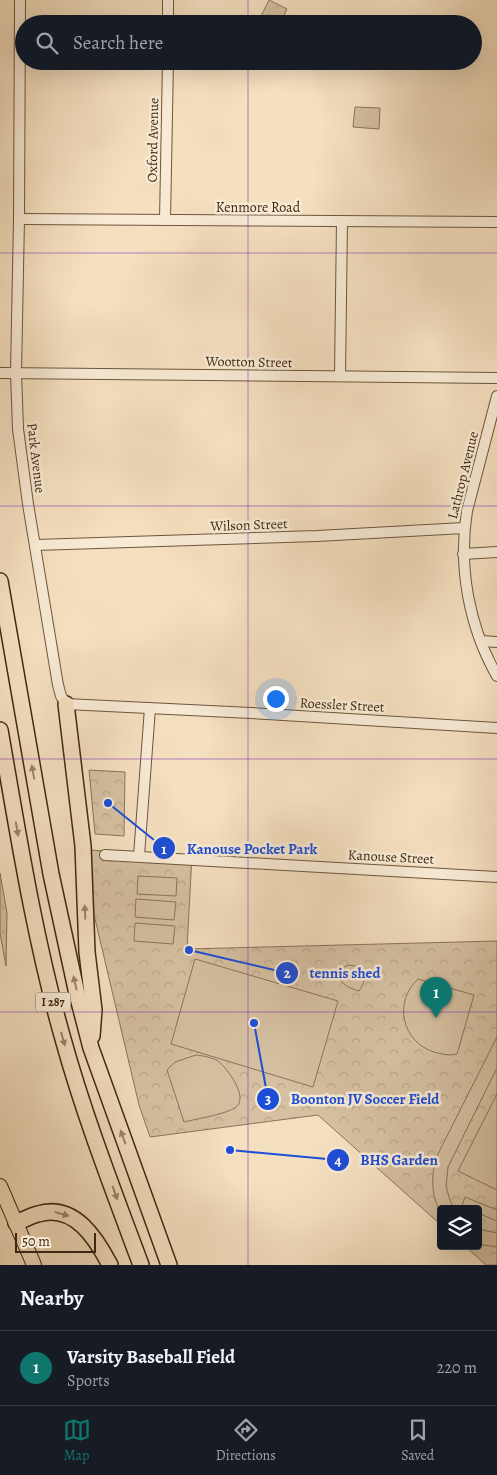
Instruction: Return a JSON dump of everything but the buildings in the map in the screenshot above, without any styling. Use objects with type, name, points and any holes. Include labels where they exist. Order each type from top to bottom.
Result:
[{"type":"highway","name":"I 287","points":[[0,581],[59,913],[77,994],[91,1048],[169,1265]]},
{"type":"highway","points":[[66,704],[82,837],[87,952],[94,1010],[91,1048]]},
{"type":"highway","name":"I 287","points":[[0,730],[34,918],[52,1000],[74,1078],[140,1265]]},
{"type":"highway","points":[[16,1223],[39,1213],[63,1213],[84,1226],[100,1246],[110,1265]]},
{"type":"main road","points":[[0,1186],[34,1265]]},
{"type":"street","name":"Park Avenue","points":[[20,0],[20,15]]},
{"type":"street","points":[[168,0],[168,15]]},
{"type":"street","name":"Park Avenue","points":[[20,70],[16,373],[18,429],[58,685],[61,696],[66,704]]},
{"type":"street","name":"Oxford Avenue","points":[[165,220],[168,70]]},
{"type":"street","name":"Kenmore Road","points":[[19,219],[497,222]]},
{"type":"street","points":[[340,376],[342,221]]},
{"type":"street","name":"Wootton Street","points":[[0,373],[497,378]]},
{"type":"street","name":"Lathrop Avenue","points":[[497,396],[467,511],[463,554],[470,607],[481,641],[497,676]]},
{"type":"street","name":"Wilson Street","points":[[35,545],[317,536],[464,528]]},
{"type":"street","points":[[463,554],[497,552]]},
{"type":"street","points":[[481,641],[497,642]]},
{"type":"street","name":"Roessler Street","points":[[66,704],[497,728]]},
{"type":"street","points":[[139,856],[150,708]]},
{"type":"street","name":"Kanouse Street","points":[[105,855],[497,877]]},
{"type":"green space","points":[[269,0],[287,9],[284,15],[262,15]]},
{"type":"green space","points":[[355,107],[380,108],[379,129],[353,127]]},
{"type":"green space","points":[[89,770],[125,772],[124,836],[95,834]]},
{"type":"green space","points":[[87,850],[192,855],[187,949],[497,941],[497,1265],[486,1265],[469,1250],[482,1250],[482,1205],[437,1205],[437,1221],[318,1115],[150,1137],[139,1105],[91,902]]},
{"type":"green space","points":[[0,873],[7,913],[6,966],[0,933]]},
{"type":"green space","points":[[138,876],[177,878],[176,896],[137,894]]},
{"type":"green space","points":[[136,899],[176,902],[174,920],[135,917]]},
{"type":"green space","points":[[135,923],[175,926],[173,944],[134,941]]},
{"type":"green space","points":[[195,959],[338,1001],[313,1087],[171,1044]]},
{"type":"green space","points":[[348,965],[362,967],[364,979],[359,991],[346,986],[338,975],[341,969]]},
{"type":"green space","points":[[418,979],[474,995],[457,1054],[442,1054],[423,1047],[414,1040],[408,1031],[404,1010],[405,999],[410,988]]},
{"type":"green space","points":[[497,1037],[497,1068],[448,1167],[446,1187],[452,1205],[437,1205],[435,1200],[433,1172],[436,1158]]},
{"type":"green space","points":[[196,1055],[218,1061],[231,1076],[240,1097],[236,1107],[232,1110],[184,1122],[167,1070],[175,1062]]},
{"type":"green space","points":[[497,1094],[497,1190],[458,1171]]},
{"type":"green space","points":[[465,1197],[497,1210],[497,1221],[482,1215],[482,1205],[462,1205]]},
{"type":"green space","points":[[482,1230],[497,1233],[497,1247],[482,1245]]},
{"type":"place","name":"Kanouse Pocket Park","points":[[108,803]]},
{"type":"place","name":"tennis shed","points":[[189,950]]},
{"type":"place","name":"Varsity Baseball Field","points":[[436,1018]]},
{"type":"place","name":"Boonton JV Soccer Field","points":[[254,1023]]},
{"type":"place","name":"BHS Garden","points":[[230,1150]]}]
